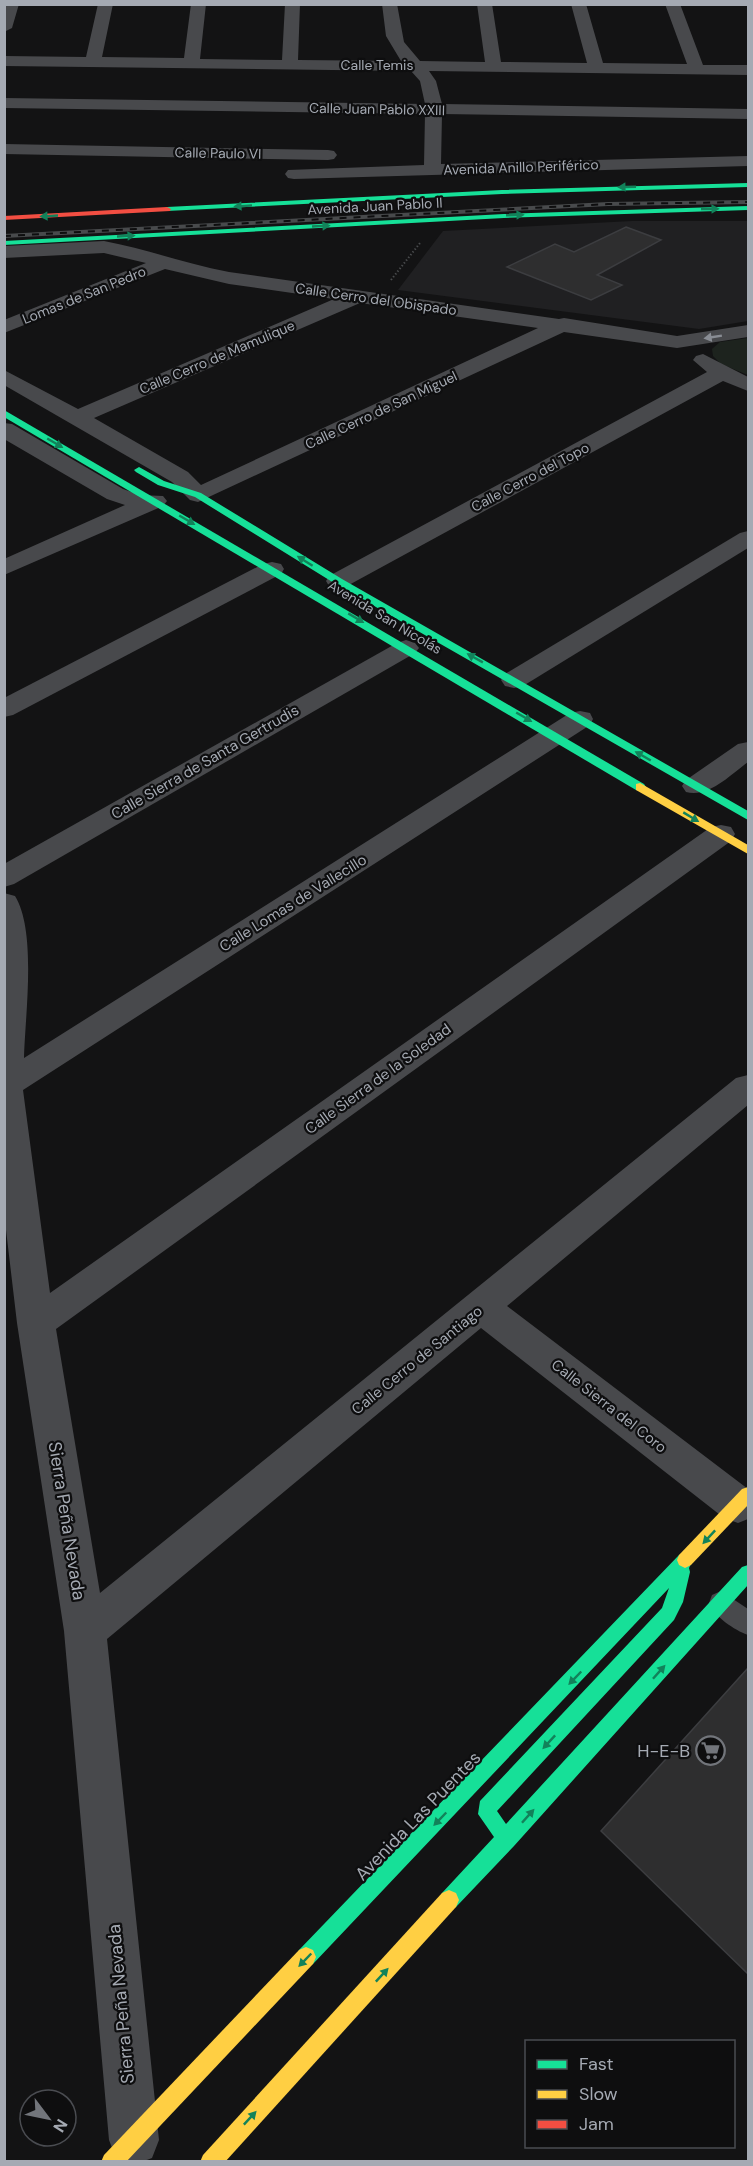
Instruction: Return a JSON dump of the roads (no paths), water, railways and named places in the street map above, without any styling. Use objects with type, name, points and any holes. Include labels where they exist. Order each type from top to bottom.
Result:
[{"type":"street","points":[[4,28],[12,4]]},
{"type":"street","points":[[93,62],[106,4]]},
{"type":"street","points":[[191,63],[199,4]]},
{"type":"street","points":[[290,64],[293,4]]},
{"type":"street","points":[[389,4],[396,42],[402,53],[428,80],[435,110],[432,164]]},
{"type":"street","points":[[484,4],[494,66]]},
{"type":"street","points":[[578,4],[597,69]]},
{"type":"street","points":[[672,4],[697,70]]},
{"type":"street","name":"Calle Temis","points":[[4,61],[748,70]]},
{"type":"street","name":"Calle Juan Pablo XXIII","points":[[4,103],[748,114]]},
{"type":"street","name":"Calle Paulo VI","points":[[4,149],[432,164]]},
{"type":"street","name":"Avenida Anillo Periférico","points":[[294,174],[432,164],[748,161]]},
{"type":"street","name":"Avenida Juan Pablo II","points":[[4,219],[501,192],[748,185]]},
{"type":"street","name":"Avenida Juan Pablo II","points":[[4,243],[659,209],[748,208]]},
{"type":"street","name":"Calle Cerro del Obispado","points":[[4,252],[104,247],[229,278],[564,324],[676,342],[748,331]]},
{"type":"street","name":"Lomas de San Pedro","points":[[4,327],[163,263]]},
{"type":"street","name":"Calle Cerro de Mamulique","points":[[78,417],[366,298]]},
{"type":"street","name":"Calle Cerro de San Miguel","points":[[198,495],[564,324]]},
{"type":"street","points":[[676,342],[722,373],[748,385]]},
{"type":"street","name":"Calle Cerro del Topo","points":[[338,581],[722,373]]},
{"type":"street","points":[[4,376],[180,477],[198,495]]},
{"type":"street","points":[[4,392],[53,421]]},
{"type":"street","name":"Avenida San Nicolás","points":[[4,413],[151,491],[272,569],[406,648],[568,728],[696,786],[748,816]]},
{"type":"street","points":[[4,429],[115,494],[138,502],[151,491]]},
{"type":"street","points":[[4,453],[29,443]]},
{"type":"street","name":"Avenida San Nicolás","points":[[122,460],[151,491],[198,495],[338,581],[514,680],[568,728],[721,834],[748,850]]},
{"type":"street","points":[[4,568],[151,491]]},
{"type":"street","points":[[514,680],[748,538]]},
{"type":"street","points":[[4,709],[272,569]]},
{"type":"street","name":"Calle Sierra de Santa Gertrudis","points":[[4,877],[406,648]]},
{"type":"street","name":"Calle Lomas de Vallecillo","points":[[6,1084],[568,728]]},
{"type":"street","points":[[696,786],[748,750]]},
{"type":"street","name":"Calle Sierra de la Soledad","points":[[36,1323],[721,834]]},
{"type":"street","name":"Sierra Peña Nevada","points":[[4,903],[10,925],[12,964],[6,1084],[36,1323],[85,1631],[122,2151]]},
{"type":"street","name":"Calle Cerro de Santiago","points":[[85,1631],[748,1087]]},
{"type":"street","name":"Calle Sierra del Coro","points":[[481,1307],[743,1499]]},
{"type":"street","name":"Avenida Las Puentes","points":[[122,2151],[683,1565],[743,1499]]},
{"type":"street","points":[[507,1839],[487,1814],[487,1808],[668,1614],[674,1602],[683,1565]]},
{"type":"street","points":[[210,2162],[748,1573]]},
{"type":"lane","points":[[721,1603],[748,1623]]},
{"type":"railway","points":[[4,236],[608,204],[748,202]]},
{"type":"place","name":"H-E-B","points":[[711,1751]]}]
